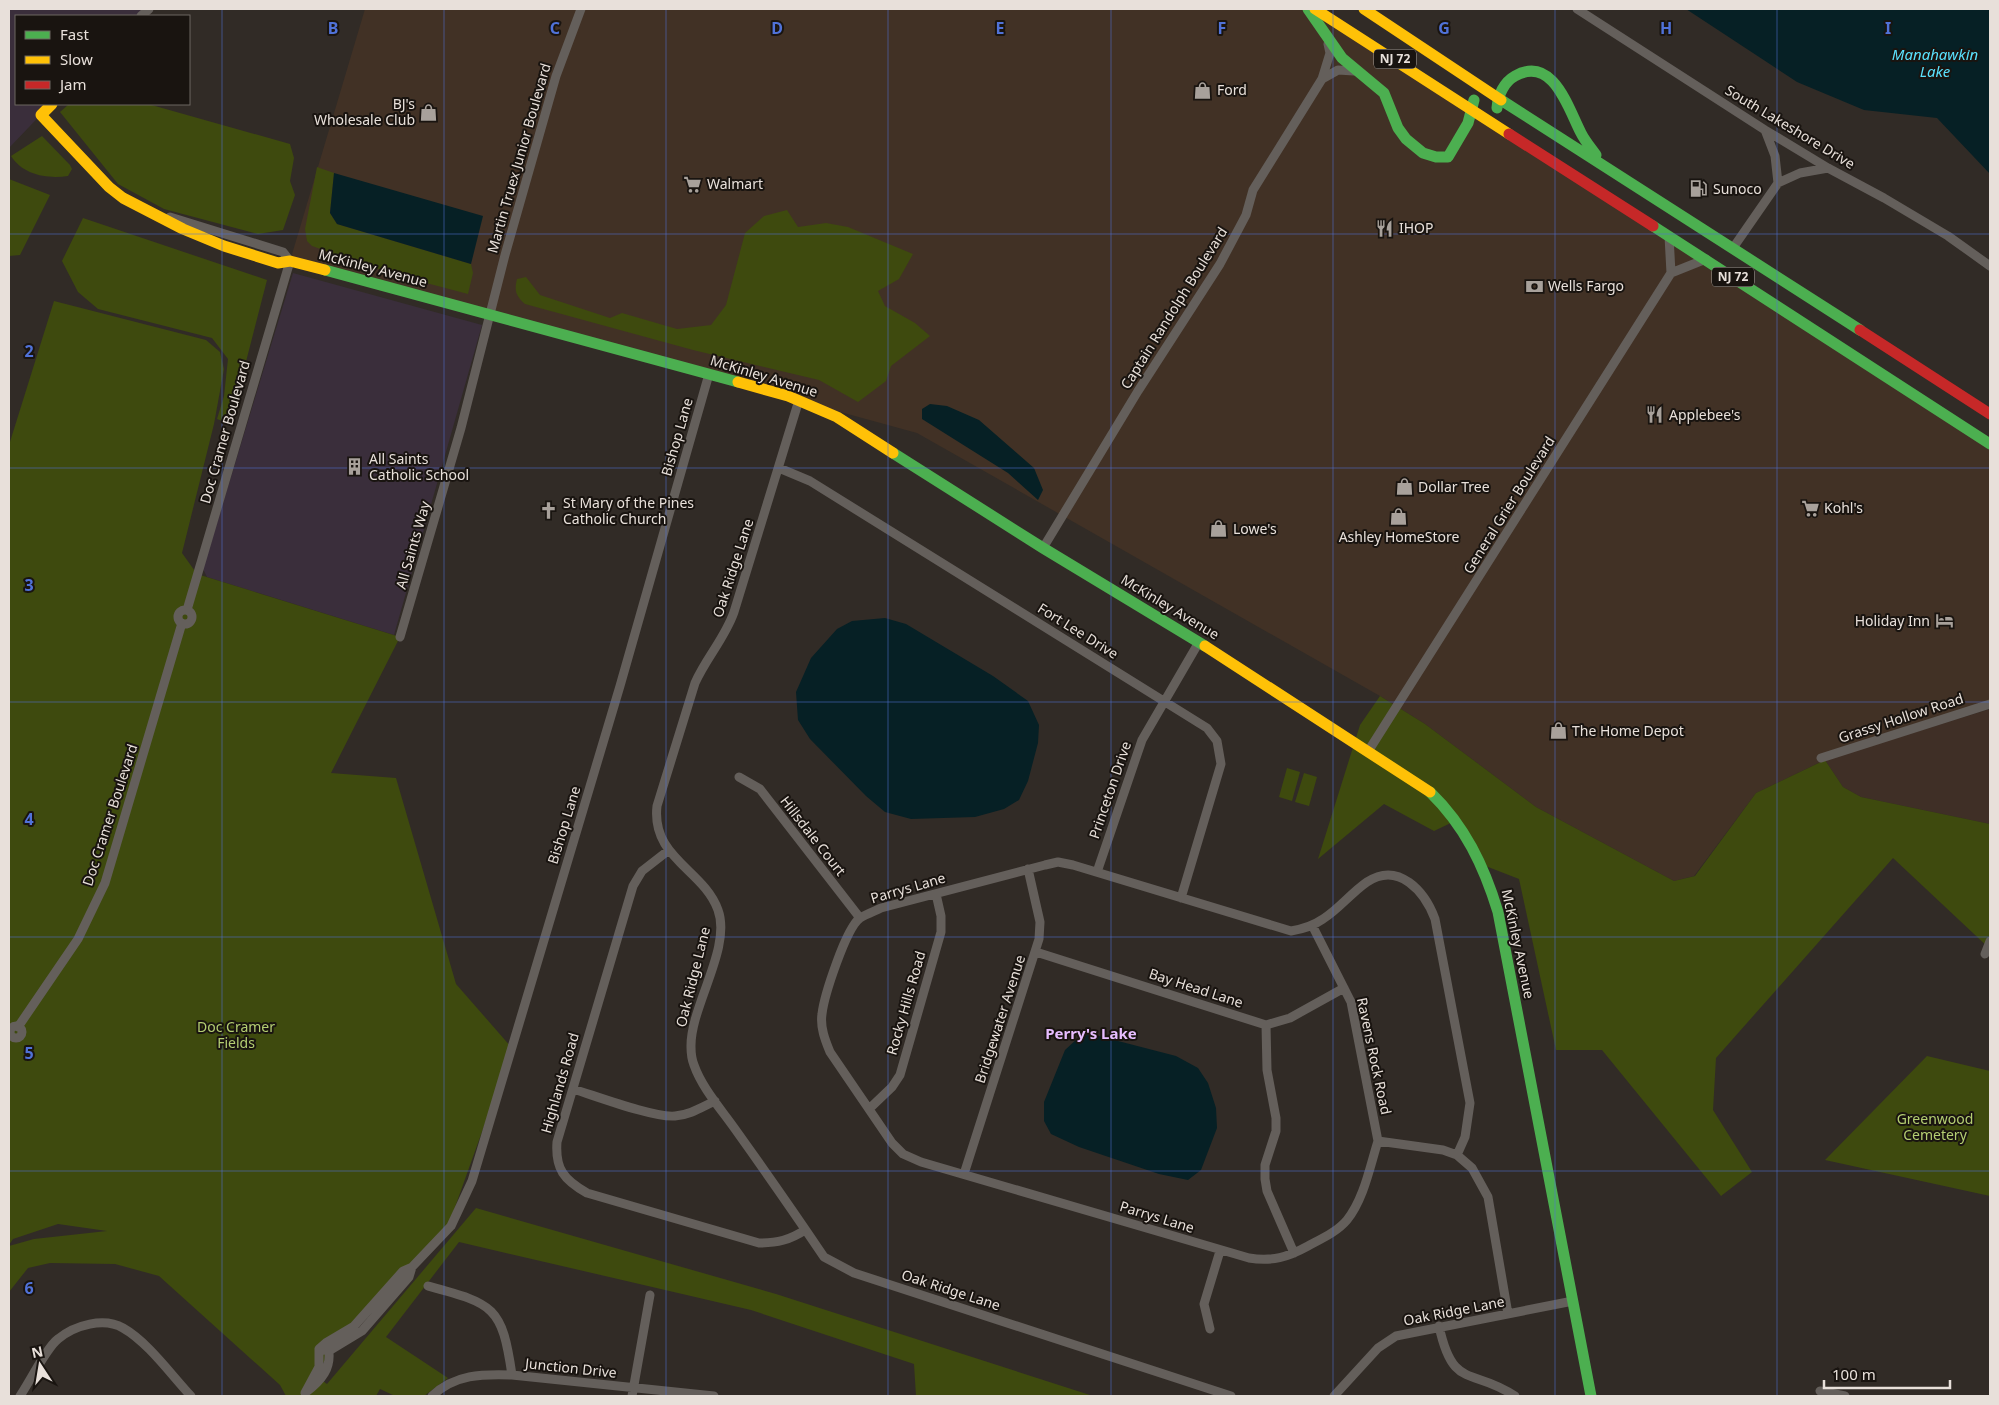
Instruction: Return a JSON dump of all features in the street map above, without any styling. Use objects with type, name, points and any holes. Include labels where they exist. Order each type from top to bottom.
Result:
[{"type":"main road","points":[[1308,9],[1328,41],[1342,58],[1384,93],[1398,128],[1406,139],[1424,153],[1436,157],[1448,157],[1463,135],[1473,112],[1474,96],[1470,80]]},
{"type":"main road","name":"NJ 72","points":[[1315,9],[1376,46],[1473,112],[1706,259],[1990,444]]},
{"type":"main road","name":"NJ 72","points":[[1364,9],[1470,80],[1602,163],[1990,414]]},
{"type":"main road","points":[[1503,131],[1498,114],[1497,97],[1509,81],[1518,75],[1539,71],[1550,77],[1559,88],[1582,135],[1602,163]]},
{"type":"main road","name":"McKinley Avenue","points":[[51,105],[41,114],[109,187],[123,198],[141,208],[224,246],[278,263],[290,261],[709,374],[800,400],[837,417],[1043,548],[1200,642],[1418,782],[1441,802],[1468,838],[1487,875],[1498,912],[1591,1396]]},
{"type":"main road","points":[[1956,392],[1990,408]]},
{"type":"street","name":"Martin Truex Junior Boulevard","points":[[491,316],[505,254],[556,76],[580,9]]},
{"type":"street","name":"South Lakeshore Drive","points":[[1577,9],[1828,168],[1884,198],[1948,236],[1990,266]]},
{"type":"street","name":"Captain Randolph Boulevard","points":[[1043,548],[1138,391],[1220,264],[1246,215],[1253,190],[1322,79],[1330,52],[1328,41]]},
{"type":"street","points":[[1322,79],[1338,70],[1358,72]]},
{"type":"street","points":[[1766,130],[1775,156],[1778,183]]},
{"type":"street","points":[[1733,248],[1778,183],[1800,173],[1828,168]]},
{"type":"street","points":[[1669,236],[1671,273],[1706,259]]},
{"type":"street","name":"Doc Cramer Boulevard","points":[[10,1040],[21,1035],[21,1030],[18,1027],[78,939],[104,883],[182,623],[189,622],[192,617],[187,610],[290,261]]},
{"type":"street","name":"General Grier Boulevard","points":[[1369,750],[1671,273]]},
{"type":"street","name":"All Saints Way","points":[[400,637],[491,316]]},
{"type":"street","name":"Bishop Lane","points":[[318,1349],[354,1326],[403,1271],[412,1267],[451,1226],[472,1181],[617,695],[709,374]]},
{"type":"street","name":"Oak Ridge Lane","points":[[800,400],[728,627],[702,666],[694,683],[659,801],[657,826],[660,836],[669,850],[711,896],[719,911],[721,930],[693,1031],[691,1047],[693,1064],[716,1101],[824,1257],[854,1273],[1231,1396]]},
{"type":"street","name":"Fort Lee Drive","points":[[779,468],[810,481],[1165,700],[1207,728],[1217,741],[1221,755],[1221,764],[1181,898]]},
{"type":"street","name":"Princeton Drive","points":[[1097,872],[1134,758],[1165,700],[1200,642]]},
{"type":"street","name":"Grassy Hollow Road","points":[[1821,758],[1990,704]]},
{"type":"street","name":"Hillsdale Court","points":[[739,777],[760,789],[860,918]]},
{"type":"street","name":"Highlands Road","points":[[669,850],[642,871],[633,886],[557,1142],[555,1158],[562,1173],[574,1186],[587,1193],[759,1243],[775,1243],[791,1239],[805,1230]]},
{"type":"street","name":"Parrys Lane","points":[[1378,1141],[1356,1206],[1346,1221],[1334,1231],[1294,1253],[1278,1259],[1261,1260],[1220,1251],[920,1162],[904,1154],[892,1143],[830,1052],[823,1035],[821,1016],[825,998],[845,941],[860,918],[881,908],[1058,862],[1291,931],[1312,925],[1324,919],[1366,883],[1386,875],[1397,875],[1409,881],[1429,902],[1435,919],[1470,1103],[1465,1137],[1457,1154]]},
{"type":"street","name":"Bridgewater Avenue","points":[[964,1174],[1039,939],[1040,922],[1028,869]]},
{"type":"street","name":"Rocky Hills Road","points":[[869,1108],[892,1087],[900,1075],[941,932],[941,916],[936,894]]},
{"type":"street","name":"Ravens Rock Road","points":[[1312,925],[1351,1002],[1378,1141]]},
{"type":"street","points":[[1985,954],[1990,941]]},
{"type":"street","name":"Bay Head Lane","points":[[1036,952],[1266,1025]]},
{"type":"street","points":[[1294,1253],[1267,1191],[1265,1179],[1265,1165],[1276,1131],[1276,1118],[1267,1070],[1266,1025],[1290,1018],[1344,988]]},
{"type":"street","points":[[573,1088],[658,1114],[674,1116],[691,1113],[716,1101]]},
{"type":"street","points":[[1378,1141],[1443,1150],[1457,1154],[1472,1168],[1488,1198],[1508,1314]]},
{"type":"street","points":[[1210,1329],[1204,1304],[1220,1251]]},
{"type":"street","name":"Bishop Lane","points":[[329,1351],[362,1331],[409,1277],[412,1267]]},
{"type":"street","points":[[428,1286],[472,1298],[495,1316],[504,1331],[512,1375]]},
{"type":"street","points":[[632,1392],[650,1296]]},
{"type":"street","name":"Oak Ridge Lane","points":[[1334,1396],[1384,1343],[1401,1334],[1573,1301]]},
{"type":"street","points":[[20,1396],[57,1339],[78,1327],[101,1322],[123,1327],[143,1344],[191,1396]]},
{"type":"street","points":[[1439,1326],[1446,1354],[1458,1370],[1515,1396]]},
{"type":"street","points":[[303,1395],[325,1374],[329,1365],[327,1342]]},
{"type":"street","points":[[303,1395],[319,1368],[318,1349],[329,1351]]},
{"type":"street","name":"Junction Drive","points":[[432,1396],[451,1382],[467,1377],[512,1375],[632,1392],[714,1396]]},
{"type":"street","points":[[1820,1391],[1845,1396]]},
{"type":"shaded area","points":[[9,9],[149,9],[142,15],[15,15],[15,105],[50,105],[9,148]]},
{"type":"shaded area","points":[[365,9],[1318,9],[1990,445],[1990,704],[1825,760],[1756,793],[1694,876],[1674,881],[1536,807],[1425,724],[1380,696],[917,433],[290,261]]},
{"type":"shaded area","points":[[293,273],[482,325],[394,635],[207,577],[203,569]]},
{"type":"shaded area","points":[[1990,709],[1990,824],[1861,797],[1843,787],[1825,760]]},
{"type":"green space","points":[[68,105],[152,105],[290,144],[294,158],[290,181],[295,195],[283,230],[258,234],[164,209],[118,184],[60,112]]},
{"type":"green space","points":[[42,136],[70,165],[72,169],[68,176],[52,177],[36,174],[22,168],[11,156]]},
{"type":"green space","points":[[317,167],[334,173],[330,213],[337,224],[471,264],[473,273],[468,294],[396,275],[312,246],[307,241],[305,229]]},
{"type":"green space","points":[[9,179],[50,195],[20,255],[9,256]]},
{"type":"green space","points":[[787,210],[798,227],[826,223],[848,227],[913,254],[899,279],[878,291],[885,306],[915,323],[930,336],[891,366],[886,381],[858,402],[819,380],[693,350],[525,304],[516,293],[517,279],[526,277],[540,295],[610,318],[622,313],[677,329],[711,325],[726,305],[745,233],[764,216]]},
{"type":"green space","points":[[83,218],[267,280],[230,424],[217,419],[224,396],[228,359],[212,338],[98,309],[78,292],[62,261]]},
{"type":"green space","name":"Doc Cramer Fields","points":[[54,301],[206,340],[220,352],[224,369],[214,424],[182,553],[197,574],[400,637],[331,773],[396,778],[456,984],[512,1048],[450,1221],[313,1374],[327,1384],[476,1208],[776,1294],[1093,1396],[916,1396],[914,1364],[751,1310],[459,1242],[386,1337],[448,1378],[424,1396],[395,1396],[380,1389],[376,1396],[286,1396],[280,1385],[159,1276],[115,1264],[50,1263],[28,1268],[9,1292],[9,1246],[34,1239],[107,1231],[58,1224],[13,1239],[9,1245],[9,445]]},
{"type":"green space","points":[[1380,696],[1425,724],[1536,807],[1674,881],[1695,876],[1756,793],[1825,760],[1843,787],[1861,797],[1990,824],[1990,949],[1893,858],[1716,1058],[1713,1110],[1752,1172],[1721,1196],[1602,1050],[1556,1050],[1519,879],[1483,865],[1455,821],[1434,831],[1384,804],[1318,859],[1360,725]]},
{"type":"green space","points":[[1287,768],[1300,772],[1292,801],[1279,797]]},
{"type":"green space","points":[[1304,773],[1317,777],[1309,806],[1295,802]]},
{"type":"green space","name":"Greenwood Cemetery","points":[[1927,1056],[1990,1071],[1990,1196],[1825,1160]]},
{"type":"water","name":"Manahawkin Lake","points":[[1686,9],[1990,9],[1990,174],[1937,118],[1864,110],[1797,82]]},
{"type":"water","points":[[334,173],[483,216],[471,264],[337,224],[330,213]]},
{"type":"water","points":[[930,404],[947,406],[979,420],[1034,468],[1043,490],[1038,500],[1008,473],[922,419],[922,409]]},
{"type":"water","points":[[885,618],[906,624],[993,676],[1028,701],[1039,725],[1038,743],[1028,781],[1019,800],[1004,809],[975,817],[911,819],[885,812],[866,796],[810,739],[798,720],[796,692],[811,658],[837,629],[852,621]]},
{"type":"water","points":[[1091,1034],[1176,1056],[1198,1068],[1208,1083],[1216,1108],[1217,1128],[1201,1170],[1188,1180],[1159,1174],[1079,1147],[1051,1134],[1044,1121],[1044,1102],[1065,1050],[1078,1038]]},
{"type":"traffic: fast","points":[[1308,9],[1342,58],[1384,93],[1398,128],[1406,139],[1423,153],[1436,157],[1448,157],[1468,123],[1474,100]]},
{"type":"traffic: fast","points":[[1497,108],[1502,89],[1511,79],[1528,71],[1540,73],[1549,78],[1557,87],[1583,136],[1596,155]]},
{"type":"traffic: fast","points":[[1501,100],[1860,330]]},
{"type":"traffic: fast","points":[[1653,226],[1990,444]]},
{"type":"traffic: fast","points":[[325,270],[738,382]]},
{"type":"traffic: fast","points":[[893,453],[1043,548],[1205,646]]},
{"type":"traffic: fast","points":[[1430,792],[1453,819],[1472,848],[1480,863],[1498,912],[1591,1396]]},
{"type":"traffic: slow","points":[[1315,9],[1509,134]]},
{"type":"traffic: slow","points":[[1364,9],[1501,100]]},
{"type":"traffic: slow","points":[[51,105],[41,115],[109,187],[123,198],[183,229],[224,246],[278,263],[290,261],[325,270]]},
{"type":"traffic: slow","points":[[738,382],[788,396],[837,417],[893,453]]},
{"type":"traffic: slow","points":[[1205,646],[1430,792]]},
{"type":"traffic: jam","points":[[1509,134],[1653,226]]},
{"type":"traffic: jam","points":[[1860,330],[1990,414]]},
{"type":"place","name":"Ford","points":[[1203,90]]},
{"type":"place","name":"BJ's Wholesale Club","points":[[429,112]]},
{"type":"place","name":"Walmart","points":[[693,184]]},
{"type":"place","name":"Sunoco","points":[[1699,189]]},
{"type":"place","name":"IHOP","points":[[1385,228]]},
{"type":"place","name":"Wells Fargo","points":[[1534,286]]},
{"type":"place","name":"Applebee's","points":[[1655,415]]},
{"type":"place","name":"All Saints Catholic School","points":[[355,467]]},
{"type":"place","name":"Dollar Tree","points":[[1404,487]]},
{"type":"place","name":"Kohl's","points":[[1810,508]]},
{"type":"place","name":"St Mary of the Pines Catholic Church","points":[[549,511]]},
{"type":"place","name":"Ashley HomeStore","points":[[1399,517]]},
{"type":"place","name":"Lowe's","points":[[1219,529]]},
{"type":"place","name":"Holiday Inn","points":[[1944,621]]},
{"type":"place","name":"The Home Depot","points":[[1558,731]]},
{"type":"district","name":"Perry's Lake","points":[[1091,1034]]}]
